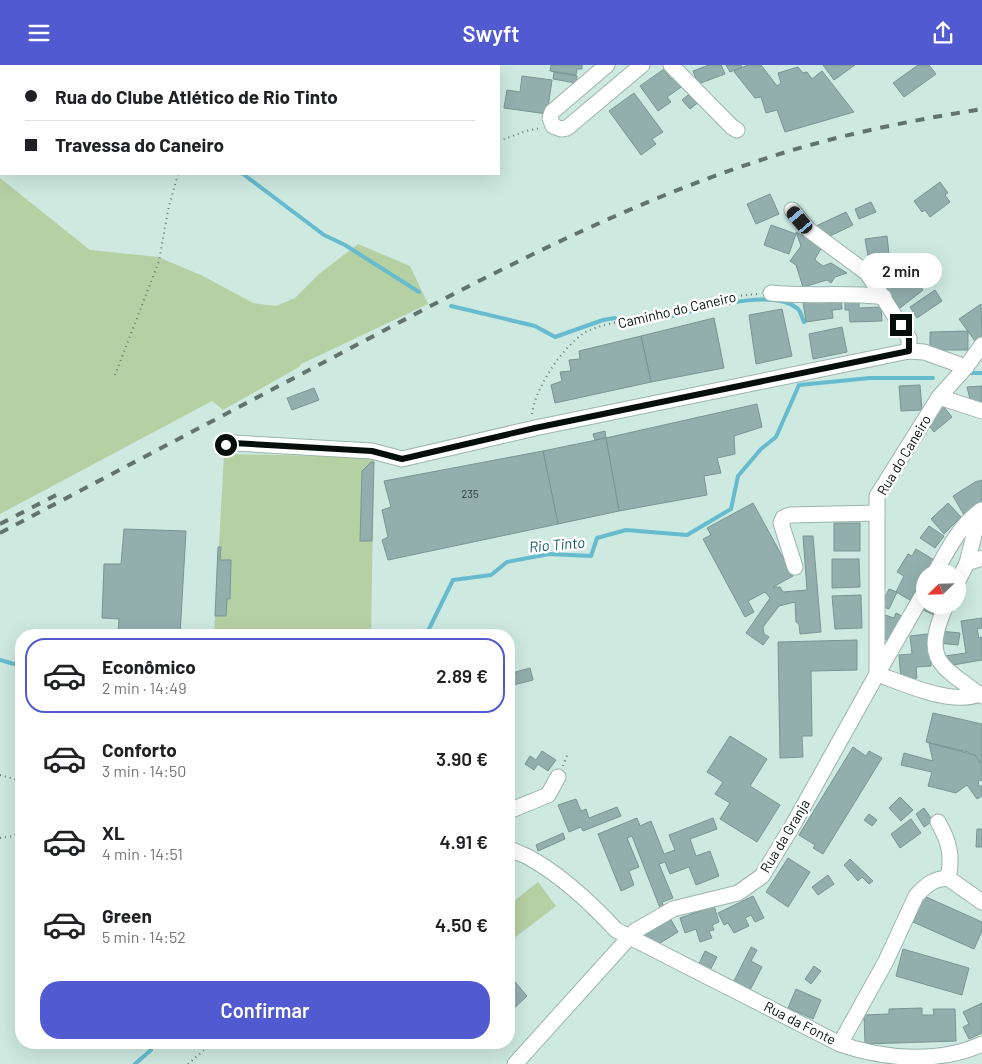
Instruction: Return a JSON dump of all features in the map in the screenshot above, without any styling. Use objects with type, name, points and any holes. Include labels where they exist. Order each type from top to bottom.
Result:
[{"type":"street","points":[[607,65],[552,112],[550,118],[553,126],[561,129],[567,128],[642,65]]},
{"type":"street","points":[[671,65],[737,130]]},
{"type":"street","points":[[792,210],[809,230],[867,273],[909,338],[909,351]]},
{"type":"street","points":[[770,293],[793,296],[868,295],[884,297]]},
{"type":"street","name":"Rua do Caneiro","points":[[877,674],[877,496],[939,397],[966,367],[982,345]]},
{"type":"street","points":[[226,445],[233,443],[372,451],[402,459],[535,428],[909,351],[924,352],[966,367]]},
{"type":"street","points":[[939,397],[982,411]]},
{"type":"street","points":[[966,563],[981,510]]},
{"type":"street","points":[[941,564],[959,534],[981,510]]},
{"type":"street","points":[[795,567],[781,523],[783,518],[790,515],[877,513]]},
{"type":"street","points":[[966,563],[982,558]]},
{"type":"street","name":"Rua da Granja","points":[[515,1064],[635,931],[673,909],[738,893],[762,876],[793,825],[916,607]]},
{"type":"street","points":[[943,614],[934,637],[937,659],[947,671],[980,695]]},
{"type":"street","points":[[877,674],[921,689],[955,697],[980,695]]},
{"type":"street","points":[[515,809],[548,795],[558,777]]},
{"type":"street","points":[[938,822],[950,847],[952,863],[948,878]]},
{"type":"street","name":"Rua da Fonte","points":[[515,851],[545,867],[597,910],[616,930],[840,1043],[873,1054],[902,1057],[956,1053],[982,1044]]},
{"type":"street","points":[[840,1043],[886,961],[916,896],[929,883],[938,879],[948,878],[982,901]]},
{"type":"path","points":[[500,141],[526,131],[553,126]]},
{"type":"path","points":[[115,375],[159,261],[178,175]]},
{"type":"path","name":"Caminho do Caneiro","points":[[535,428],[532,414],[534,399],[560,357],[586,332],[623,321],[731,296],[770,293]]},
{"type":"path","points":[[0,775],[15,779]]},
{"type":"path","points":[[0,838],[15,834]]},
{"type":"path","points":[[188,1064],[205,1049]]},
{"type":"green space","points":[[0,178],[90,250],[158,257],[203,276],[253,303],[276,306],[295,298],[319,274],[358,244],[410,266],[428,304],[301,364],[299,367],[223,410],[212,401],[0,514]]},
{"type":"green space","points":[[224,454],[374,457],[371,629],[214,629]]},
{"type":"green space","points":[[538,882],[556,906],[515,937],[515,900]]},
{"type":"building","points":[[551,65],[582,65],[582,69],[577,69],[576,75],[550,71]]},
{"type":"building","points":[[709,65],[721,65],[725,74],[698,84],[693,71]]},
{"type":"building","points":[[726,65],[741,65],[742,67],[730,72]]},
{"type":"building","points":[[748,65],[761,65],[777,86],[781,83],[778,73],[798,67],[803,73],[807,72],[812,79],[822,71],[854,112],[785,132],[777,110],[766,113],[761,97],[755,98],[735,73],[734,71]]},
{"type":"building","points":[[823,65],[855,65],[834,80]]},
{"type":"building","points":[[918,65],[929,65],[936,74],[904,97],[893,83]]},
{"type":"building","points":[[664,69],[671,79],[676,75],[684,85],[667,97],[671,102],[658,111],[640,86]]},
{"type":"building","points":[[554,72],[577,76],[576,83],[553,79]]},
{"type":"building","points":[[522,76],[552,80],[547,114],[504,108],[507,90],[520,92]]},
{"type":"building","points":[[692,92],[700,101],[690,109],[682,100]]},
{"type":"building","points":[[634,93],[663,132],[652,139],[656,144],[641,155],[609,111]]},
{"type":"building","points":[[940,182],[948,193],[945,195],[950,202],[930,217],[925,210],[922,212],[914,201]]},
{"type":"building","points":[[770,194],[779,214],[756,224],[747,204]]},
{"type":"building","points":[[871,202],[876,212],[859,219],[855,209]]},
{"type":"building","points":[[846,212],[853,225],[830,236],[833,242],[816,226]]},
{"type":"building","points":[[771,225],[796,234],[789,254],[764,245]]},
{"type":"building","points":[[796,232],[822,247],[815,259],[816,261],[823,266],[831,263],[847,273],[835,277],[831,283],[827,280],[803,287],[796,265],[790,261],[801,246]]},
{"type":"building","points":[[887,236],[889,254],[868,256],[865,239]]},
{"type":"building","points":[[894,260],[900,269],[904,265],[923,290],[900,308],[875,275]]},
{"type":"building","points":[[935,290],[942,301],[917,318],[910,307]]},
{"type":"building","points":[[841,297],[842,309],[832,310],[833,318],[806,322],[803,302]]},
{"type":"building","points":[[859,299],[859,308],[881,307],[882,321],[850,322],[849,310],[845,310],[845,300]]},
{"type":"building","points":[[981,304],[982,337],[975,341],[959,319]]},
{"type":"building","points":[[782,309],[792,356],[756,364],[749,315]]},
{"type":"building","points":[[714,318],[724,368],[651,382],[641,336]]},
{"type":"building","points":[[842,327],[847,352],[813,359],[809,334]]},
{"type":"building","points":[[968,331],[968,350],[930,350],[930,332]]},
{"type":"building","points":[[641,336],[651,382],[555,403],[551,385],[562,381],[560,372],[571,371],[569,360],[580,359],[579,351]]},
{"type":"building","points":[[920,385],[922,410],[901,411],[899,386]]},
{"type":"building","points":[[982,386],[982,405],[970,399],[967,387]]},
{"type":"building","points":[[314,388],[319,400],[292,410],[287,398]]},
{"type":"building","points":[[757,404],[762,427],[734,436],[735,454],[717,458],[721,473],[704,476],[707,495],[619,511],[606,438]]},
{"type":"building","points":[[943,406],[952,417],[934,432],[925,420]]},
{"type":"building","points":[[605,431],[606,438],[595,440],[593,434]]},
{"type":"building","points":[[606,438],[619,511],[558,524],[543,451]]},
{"type":"building","points":[[543,451],[558,524],[388,560],[382,540],[388,537],[382,510],[391,507],[384,481]]},
{"type":"building","points":[[371,462],[374,462],[372,541],[360,541],[362,471]]},
{"type":"building","points":[[982,480],[982,503],[964,515],[953,496],[975,482]]},
{"type":"building","points":[[753,503],[793,576],[773,587],[780,587],[783,592],[807,590],[803,536],[813,536],[821,632],[800,634],[799,624],[796,622],[795,602],[779,606],[763,627],[764,634],[769,637],[763,645],[746,633],[770,598],[765,592],[748,601],[754,612],[745,617],[703,539],[711,535],[707,528]]},
{"type":"building","points":[[948,503],[961,517],[944,534],[931,519]]},
{"type":"building","points":[[834,523],[860,523],[860,551],[834,551]]},
{"type":"building","points":[[929,526],[944,536],[935,548],[920,538]]},
{"type":"building","points":[[124,529],[186,531],[180,629],[118,629],[119,619],[102,618],[104,564],[121,564]]},
{"type":"building","points":[[218,547],[221,547],[220,560],[231,560],[230,599],[227,599],[226,616],[215,616]]},
{"type":"building","points":[[916,549],[934,560],[932,564],[916,564],[916,590],[910,600],[896,592],[904,576],[897,572],[908,554],[912,556]]},
{"type":"building","points":[[832,559],[859,559],[860,587],[832,588]]},
{"type":"building","points":[[889,589],[897,592],[889,609],[881,606]]},
{"type":"building","points":[[861,595],[862,628],[835,629],[832,596]]},
{"type":"building","points":[[896,613],[902,616],[891,642],[876,635],[885,615],[894,618]]},
{"type":"building","points":[[982,618],[982,628],[977,629],[979,638],[982,637],[982,660],[947,666],[945,656],[966,653],[961,621]]},
{"type":"building","points":[[940,631],[960,633],[958,645],[939,643]]},
{"type":"building","points":[[928,634],[931,666],[916,667],[917,678],[901,680],[899,655],[912,654],[910,636]]},
{"type":"building","points":[[857,640],[857,670],[811,671],[812,736],[802,736],[803,757],[780,758],[778,642]]},
{"type":"building","points":[[530,668],[533,680],[515,684],[515,672]]},
{"type":"building","points":[[933,713],[982,724],[982,763],[968,752],[926,742]]},
{"type":"building","points":[[730,736],[767,759],[750,786],[780,805],[757,842],[720,819],[730,803],[715,794],[723,782],[707,772]]},
{"type":"building","points":[[929,743],[975,755],[982,765],[982,780],[978,781],[979,786],[982,786],[982,796],[977,799],[967,785],[956,793],[928,786],[932,772],[901,765],[904,753],[933,761]]},
{"type":"building","points":[[853,747],[866,756],[869,751],[882,758],[823,854],[813,848],[815,845],[799,835]]},
{"type":"building","points":[[542,751],[556,760],[548,771],[538,764],[534,770],[525,764],[530,756],[536,760]]},
{"type":"building","points":[[900,797],[913,810],[901,821],[889,808]]},
{"type":"building","points":[[576,799],[581,811],[586,809],[589,818],[617,807],[621,816],[583,831],[581,827],[569,832],[558,805]]},
{"type":"building","points":[[924,808],[933,821],[924,827],[916,814]]},
{"type":"building","points":[[869,814],[877,820],[872,826],[864,820]]},
{"type":"building","points":[[637,818],[640,826],[651,821],[664,854],[675,850],[669,835],[713,818],[717,829],[690,839],[696,856],[710,851],[719,876],[696,885],[689,867],[670,874],[665,862],[659,864],[673,898],[662,902],[664,907],[660,908],[632,836],[627,838],[639,867],[629,871],[634,885],[621,891],[598,834]]},
{"type":"building","points":[[911,819],[921,833],[900,848],[891,834]]},
{"type":"building","points":[[977,829],[982,829],[982,847],[976,847]]},
{"type":"building","points":[[563,833],[565,839],[538,851],[536,845]]},
{"type":"building","points":[[788,858],[810,872],[788,907],[766,892]]},
{"type":"building","points":[[850,859],[873,881],[869,884],[862,877],[858,881],[844,865]]},
{"type":"building","points":[[828,875],[834,884],[818,895],[812,887]]},
{"type":"building","points":[[753,896],[764,918],[755,922],[751,915],[745,918],[749,926],[734,933],[728,923],[724,925],[718,913]]},
{"type":"building","points":[[924,896],[982,922],[982,931],[974,949],[913,922]]},
{"type":"building","points":[[714,906],[719,922],[712,925],[714,930],[709,931],[712,938],[700,942],[696,929],[685,933],[680,918]]},
{"type":"building","points":[[670,918],[678,932],[652,948],[644,934]]},
{"type":"building","points":[[751,947],[757,950],[751,961],[762,967],[750,990],[734,981]]},
{"type":"building","points":[[903,949],[969,968],[962,995],[896,976]]},
{"type":"building","points":[[705,951],[717,957],[708,974],[697,968]]},
{"type":"building","points":[[814,966],[821,971],[811,984],[805,979]]},
{"type":"building","points":[[515,982],[527,996],[515,1007]]},
{"type":"building","points":[[796,989],[821,1000],[813,1019],[788,1008]]},
{"type":"building","points":[[982,1003],[982,1033],[969,1039],[963,1027],[969,1024],[963,1012]]},
{"type":"building","points":[[922,1008],[922,1015],[934,1015],[933,1009],[955,1009],[956,1041],[865,1044],[864,1015],[889,1014],[889,1009]]},
{"type":"waterway","points":[[244,175],[324,235],[345,245],[419,292]]},
{"type":"waterway","points":[[642,322],[722,304],[766,299],[784,302],[798,309],[804,322]]},
{"type":"waterway","points":[[451,306],[535,326],[555,337],[603,320],[615,318]]},
{"type":"waterway","name":"Rio Tinto","points":[[968,373],[982,373]]},
{"type":"waterway","name":"Rio Tinto","points":[[429,629],[453,580],[491,575],[507,562],[549,554],[591,556],[597,538],[626,530],[687,535],[731,509],[738,476],[761,449],[776,437],[799,385],[870,378],[933,378]]},
{"type":"waterway","name":"Rio Tinto","points":[[0,660],[15,664]]},
{"type":"waterway","points":[[135,1064],[151,1049]]},
{"type":"railway","points":[[0,533],[488,276],[650,201],[788,151],[898,124],[982,109]]},
{"type":"railway","points":[[0,524],[64,491]]},
{"type":"route","points":[[226,445],[233,443],[372,451],[402,459],[535,428],[909,351],[909,338],[901,325]]}]
